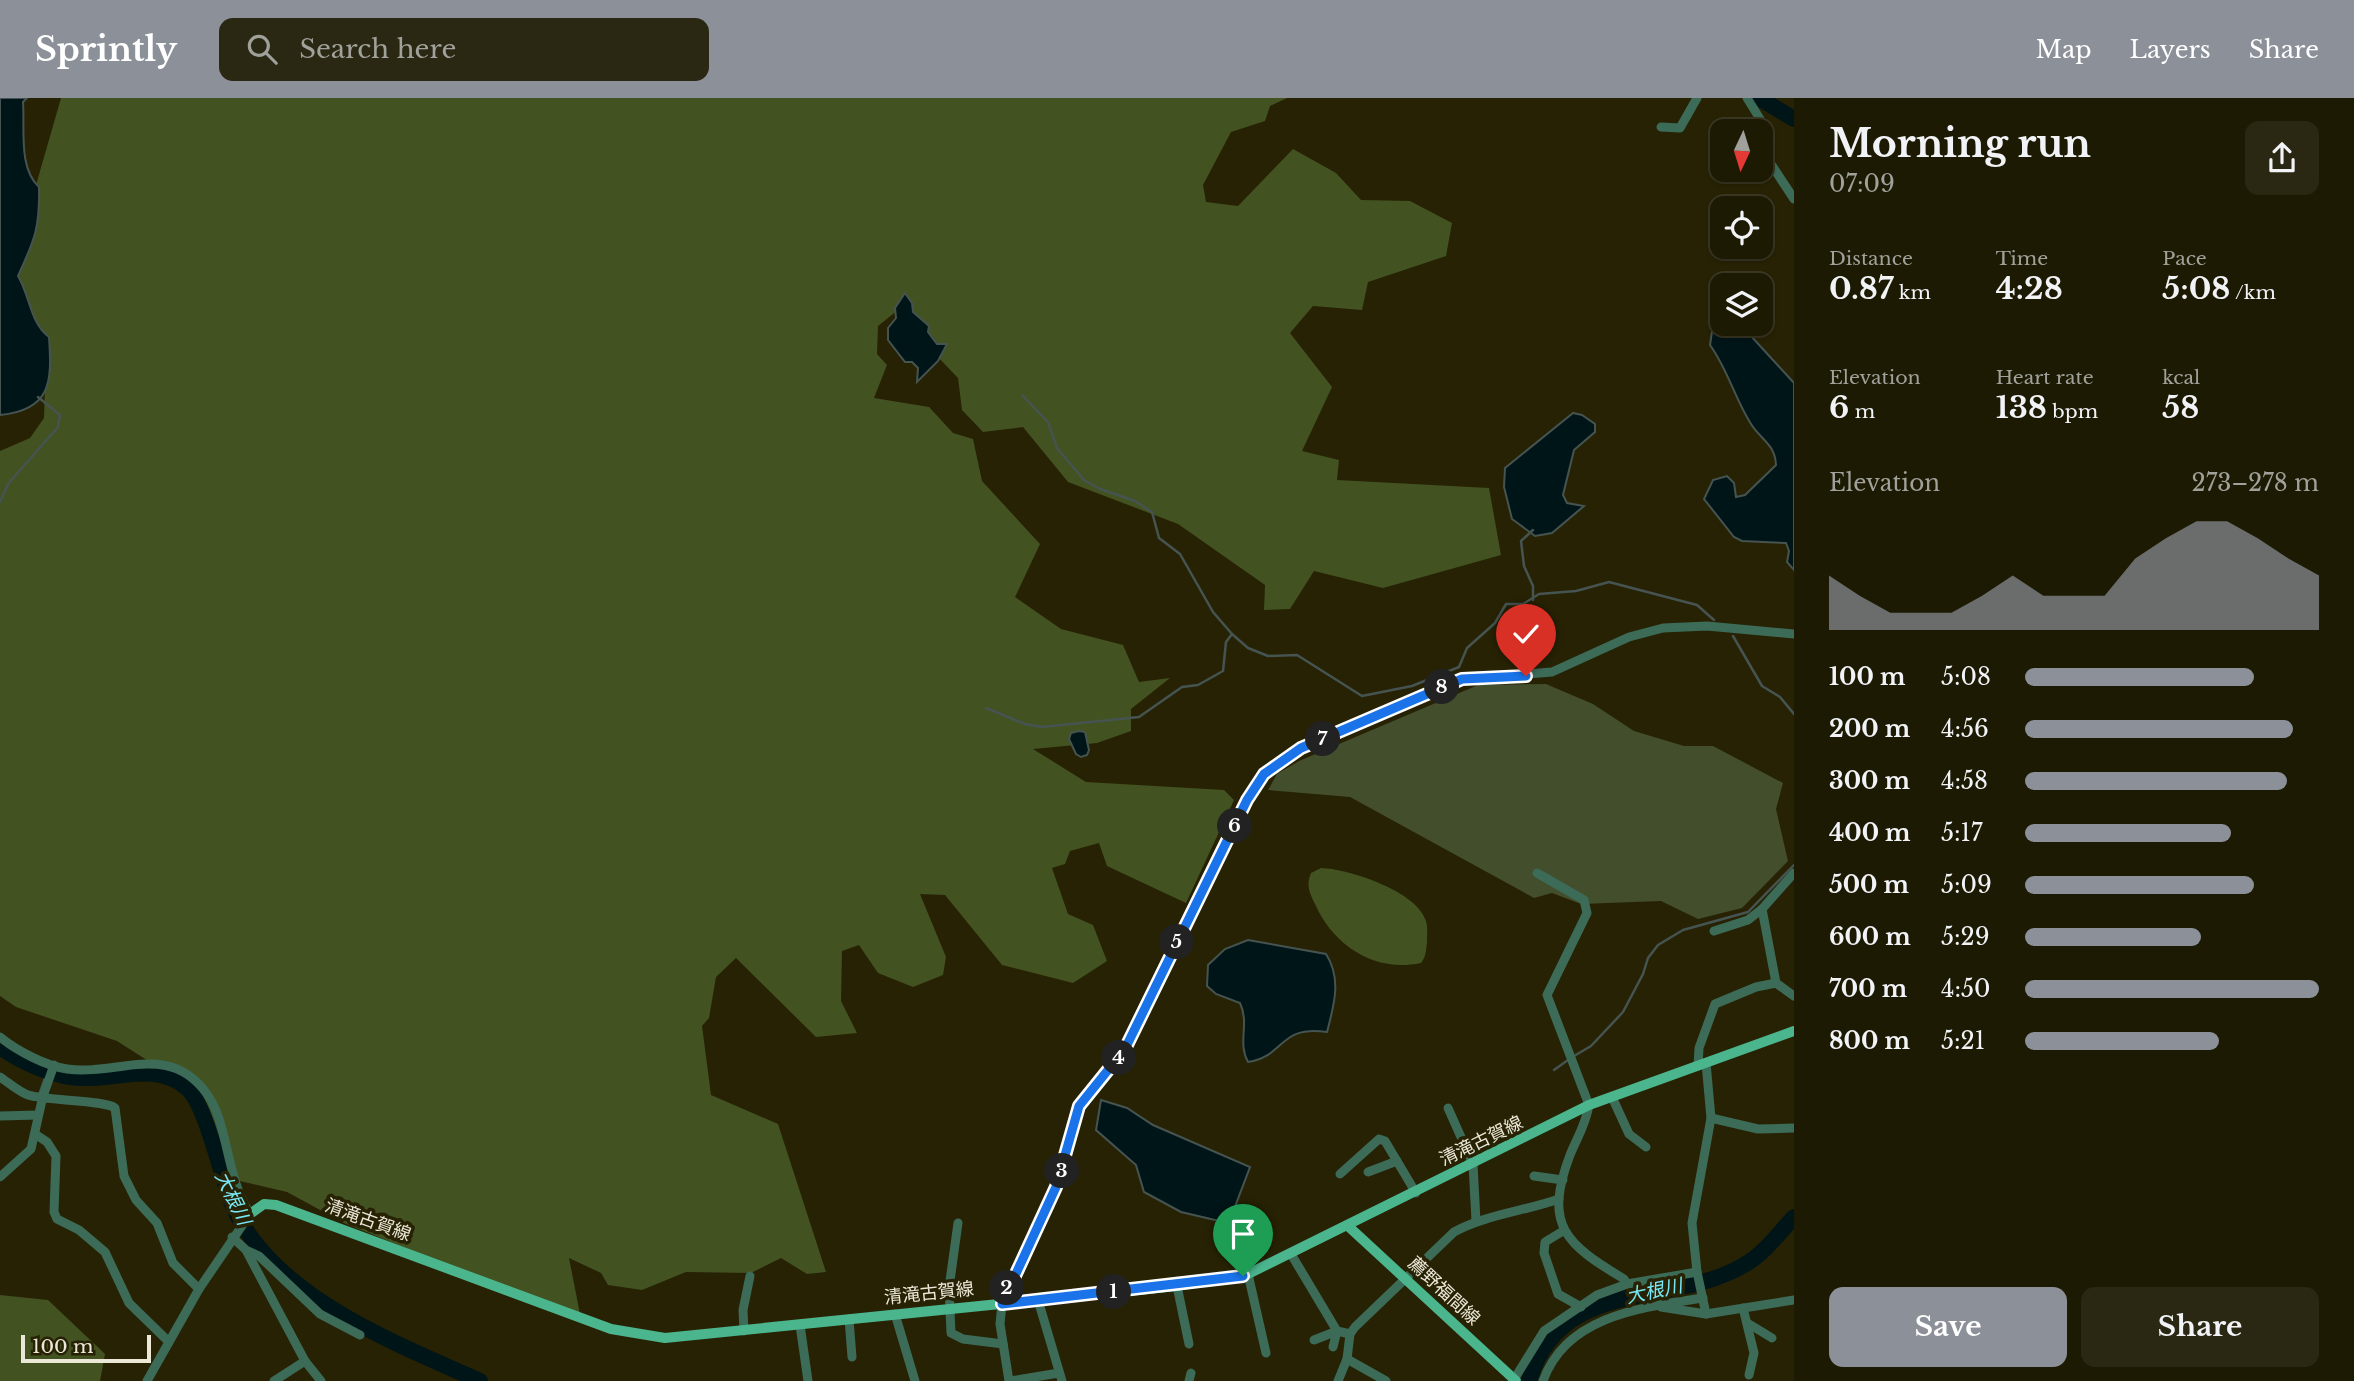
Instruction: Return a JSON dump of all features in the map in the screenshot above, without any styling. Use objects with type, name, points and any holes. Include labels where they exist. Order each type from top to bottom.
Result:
[{"type":"main road","name":"清滝古賀線","points":[[250,1214],[264,1204],[276,1205],[627,1334],[688,1338],[950,1308],[1177,1286],[1248,1274],[1589,1105],[1794,1031]]},
{"type":"main road","name":"薦野福間線","points":[[1348,1226],[1515,1381]]},
{"type":"street","points":[[1661,127],[1680,128],[1697,98]]},
{"type":"street","points":[[1749,99],[1760,119],[1765,155],[1794,199]]},
{"type":"street","points":[[1038,1300],[1060,1377],[1010,1381],[1003,1344],[1002,1304],[1056,1187],[1079,1106],[1125,1049],[1252,790],[1274,765],[1301,748],[1462,679],[1552,672],[1629,637],[1651,631],[1707,626],[1794,634]]},
{"type":"street","points":[[1537,873],[1584,900],[1587,913],[1579,935],[1547,995],[1589,1105],[1559,1199],[1563,1231],[1590,1258],[1624,1279],[1627,1284]]},
{"type":"street","points":[[1714,931],[1748,920],[1762,909],[1794,873]]},
{"type":"street","points":[[1762,909],[1776,983],[1794,996]]},
{"type":"street","points":[[1706,1314],[1697,1272],[1692,1223],[1711,1118],[1699,1048],[1715,1004],[1756,987],[1776,983]]},
{"type":"street","points":[[0,1037],[67,1069],[164,1064],[195,1082],[213,1106],[233,1183],[250,1214],[199,1289],[147,1381]]},
{"type":"street","points":[[0,1177],[27,1154],[54,1065]]},
{"type":"street","points":[[0,1077],[28,1095],[64,1102],[108,1103],[115,1108],[124,1176],[136,1200],[157,1223],[173,1263],[183,1276],[199,1289]]},
{"type":"street","points":[[1612,1097],[1629,1134],[1646,1147]]},
{"type":"street","points":[[1448,1108],[1473,1164],[1476,1221]]},
{"type":"street","points":[[0,1116],[38,1115]]},
{"type":"street","points":[[1711,1118],[1758,1129],[1794,1128]]},
{"type":"street","points":[[35,1134],[47,1142],[56,1156],[54,1212],[57,1219],[79,1230],[106,1252],[129,1304],[169,1342]]},
{"type":"street","points":[[1340,1174],[1379,1139],[1385,1141],[1416,1193]]},
{"type":"street","points":[[1367,1172],[1397,1161]]},
{"type":"street","points":[[1534,1175],[1563,1180]]},
{"type":"street","points":[[1338,1381],[1347,1359],[1350,1334],[1404,1278],[1454,1232],[1476,1221],[1521,1212],[1559,1199]]},
{"type":"street","points":[[958,1223],[950,1308],[951,1333],[963,1339],[1003,1344]]},
{"type":"street","points":[[1563,1231],[1545,1242],[1544,1253],[1558,1294],[1581,1307]]},
{"type":"street","points":[[232,1237],[254,1260],[305,1361],[321,1381]]},
{"type":"street","points":[[246,1250],[259,1256],[320,1314],[360,1335]]},
{"type":"street","points":[[1291,1254],[1337,1331],[1333,1347]]},
{"type":"street","points":[[1515,1381],[1544,1331],[1597,1295],[1627,1284],[1697,1272]]},
{"type":"street","points":[[1248,1274],[1266,1353]]},
{"type":"street","points":[[744,1331],[743,1310],[750,1276]]},
{"type":"street","points":[[1177,1286],[1189,1344]]},
{"type":"street","points":[[1543,1381],[1556,1355],[1583,1331],[1626,1311],[1703,1298]]},
{"type":"street","points":[[1652,1306],[1706,1314],[1794,1300]]},
{"type":"street","points":[[1743,1308],[1754,1353],[1749,1375]]},
{"type":"street","points":[[895,1314],[915,1381]]},
{"type":"street","points":[[849,1319],[852,1357]]},
{"type":"street","points":[[1749,1324],[1772,1338]]},
{"type":"street","points":[[800,1325],[808,1381]]},
{"type":"street","points":[[1314,1340],[1337,1331],[1350,1334]]},
{"type":"street","points":[[1347,1359],[1386,1381]]},
{"type":"street","points":[[274,1381],[305,1361]]},
{"type":"green space","points":[[61,98],[1287,98],[1270,106],[1265,121],[1231,132],[1203,185],[1206,202],[1238,206],[1293,149],[1336,173],[1361,200],[1410,201],[1452,223],[1446,256],[1368,282],[1362,310],[1313,306],[1290,333],[1332,387],[1302,451],[1339,460],[1337,480],[1489,488],[1501,555],[1383,588],[1314,571],[1290,609],[1264,610],[1265,585],[1178,524],[1068,482],[1023,427],[983,432],[962,410],[958,378],[910,328],[898,310],[878,326],[877,354],[887,365],[874,398],[929,407],[953,433],[973,439],[982,481],[1040,544],[1015,597],[1061,629],[1123,645],[1139,682],[1170,678],[1131,709],[1131,731],[1097,743],[1033,749],[1086,782],[1224,790],[1234,800],[1186,903],[1107,866],[1099,843],[1070,851],[1065,864],[1052,868],[1068,914],[1093,925],[1107,961],[1073,983],[1002,965],[945,895],[920,894],[946,957],[943,975],[913,987],[878,973],[859,945],[842,951],[841,1001],[857,1033],[816,1037],[736,958],[716,977],[709,1018],[702,1026],[711,1095],[778,1124],[826,1272],[807,1274],[781,1258],[751,1273],[686,1272],[642,1290],[608,1285],[601,1273],[569,1258],[581,1319],[344,1223],[287,1192],[227,1178],[198,1093],[117,1041],[16,1007],[0,996],[0,451],[30,438],[44,418],[46,353],[7,286]]},
{"type":"green space","points":[[1546,684],[1593,704],[1634,731],[1684,746],[1713,746],[1783,783],[1776,809],[1788,861],[1742,908],[1698,919],[1661,901],[1581,904],[1552,893],[1534,898],[1350,797],[1268,790],[1277,774],[1299,761],[1478,685]]},
{"type":"green space","points":[[1321,868],[1364,877],[1410,900],[1427,923],[1426,951],[1421,963],[1387,964],[1357,953],[1344,943],[1323,919],[1310,892],[1308,885],[1311,873]]},
{"type":"green space","points":[[0,1295],[48,1300],[105,1354],[100,1381],[0,1381]]},
{"type":"shaded area","points":[[0,98],[27,98],[23,102],[25,159],[32,179],[39,187],[39,213],[32,242],[18,276],[34,317],[49,337],[50,367],[49,380],[39,400],[17,412],[0,415]]},
{"type":"shaded area","points":[[905,293],[912,303],[913,312],[929,326],[928,332],[937,344],[947,344],[938,361],[917,382],[918,368],[912,362],[905,362],[888,340],[888,328],[896,318],[895,308]]},
{"type":"shaded area","points":[[1711,336],[1751,336],[1794,383],[1794,570],[1787,562],[1789,551],[1786,543],[1742,541],[1734,537],[1704,499],[1713,480],[1727,476],[1734,483],[1736,497],[1745,495],[1776,465],[1773,452],[1751,424],[1710,345]]},
{"type":"shaded area","points":[[1573,413],[1582,415],[1595,424],[1595,432],[1574,450],[1563,495],[1567,503],[1584,506],[1552,533],[1535,536],[1512,519],[1504,487],[1505,468]]},
{"type":"shaded area","points":[[1085,732],[1089,750],[1087,755],[1081,757],[1076,754],[1069,739],[1071,733]]},
{"type":"shaded area","points":[[1248,940],[1326,954],[1334,973],[1335,992],[1327,1032],[1299,1033],[1269,1054],[1248,1062],[1240,1003],[1216,994],[1207,986],[1208,965],[1225,949]]},
{"type":"shaded area","points":[[1101,1100],[1127,1108],[1153,1125],[1250,1167],[1233,1212],[1232,1224],[1181,1212],[1144,1192],[1136,1165],[1096,1130]]},
{"type":"waterway","points":[[1759,98],[1794,119]]},
{"type":"waterway","points":[[1022,395],[1048,422],[1057,448],[1084,480],[1100,489],[1135,501],[1152,512],[1159,538],[1180,554],[1213,612],[1232,634],[1248,648],[1268,656],[1297,655],[1362,696],[1412,686],[1459,667],[1467,648],[1495,623],[1506,604],[1523,604],[1539,594],[1576,591],[1609,582],[1697,605],[1714,620]]},
{"type":"waterway","points":[[0,502],[8,484],[58,427],[60,415],[38,397]]},
{"type":"waterway","points":[[1533,530],[1521,541],[1524,566],[1533,586],[1533,600]]},
{"type":"waterway","points":[[986,708],[1025,724],[1042,727],[1139,717],[1182,687],[1198,685],[1223,671],[1226,642],[1232,634]]},
{"type":"waterway","points":[[1733,636],[1762,686],[1780,697],[1794,714]]},
{"type":"waterway","points":[[1574,1056],[1591,1046],[1623,1012],[1643,974],[1648,958],[1658,945],[1683,930],[1748,912],[1794,865]]},
{"type":"waterway","name":"大根川","points":[[0,1047],[29,1064],[62,1075],[97,1078],[150,1074],[175,1080],[187,1088],[208,1127],[235,1211],[254,1242],[279,1269],[342,1315],[480,1381]]},
{"type":"waterway","points":[[1554,1070],[1568,1060]]},
{"type":"waterway","points":[[39,1095],[45,1078]]},
{"type":"waterway","name":"大根川","points":[[1529,1381],[1544,1347],[1566,1324],[1592,1309],[1622,1299],[1716,1278],[1744,1265],[1765,1249],[1794,1217]]},
{"type":"route","points":[[1243,1276],[1177,1286],[1002,1304],[1006,1289],[1056,1187],[1079,1106],[1114,1066],[1125,1049],[1252,790],[1264,774],[1284,757],[1301,748],[1462,679],[1476,676],[1526,676]]}]
